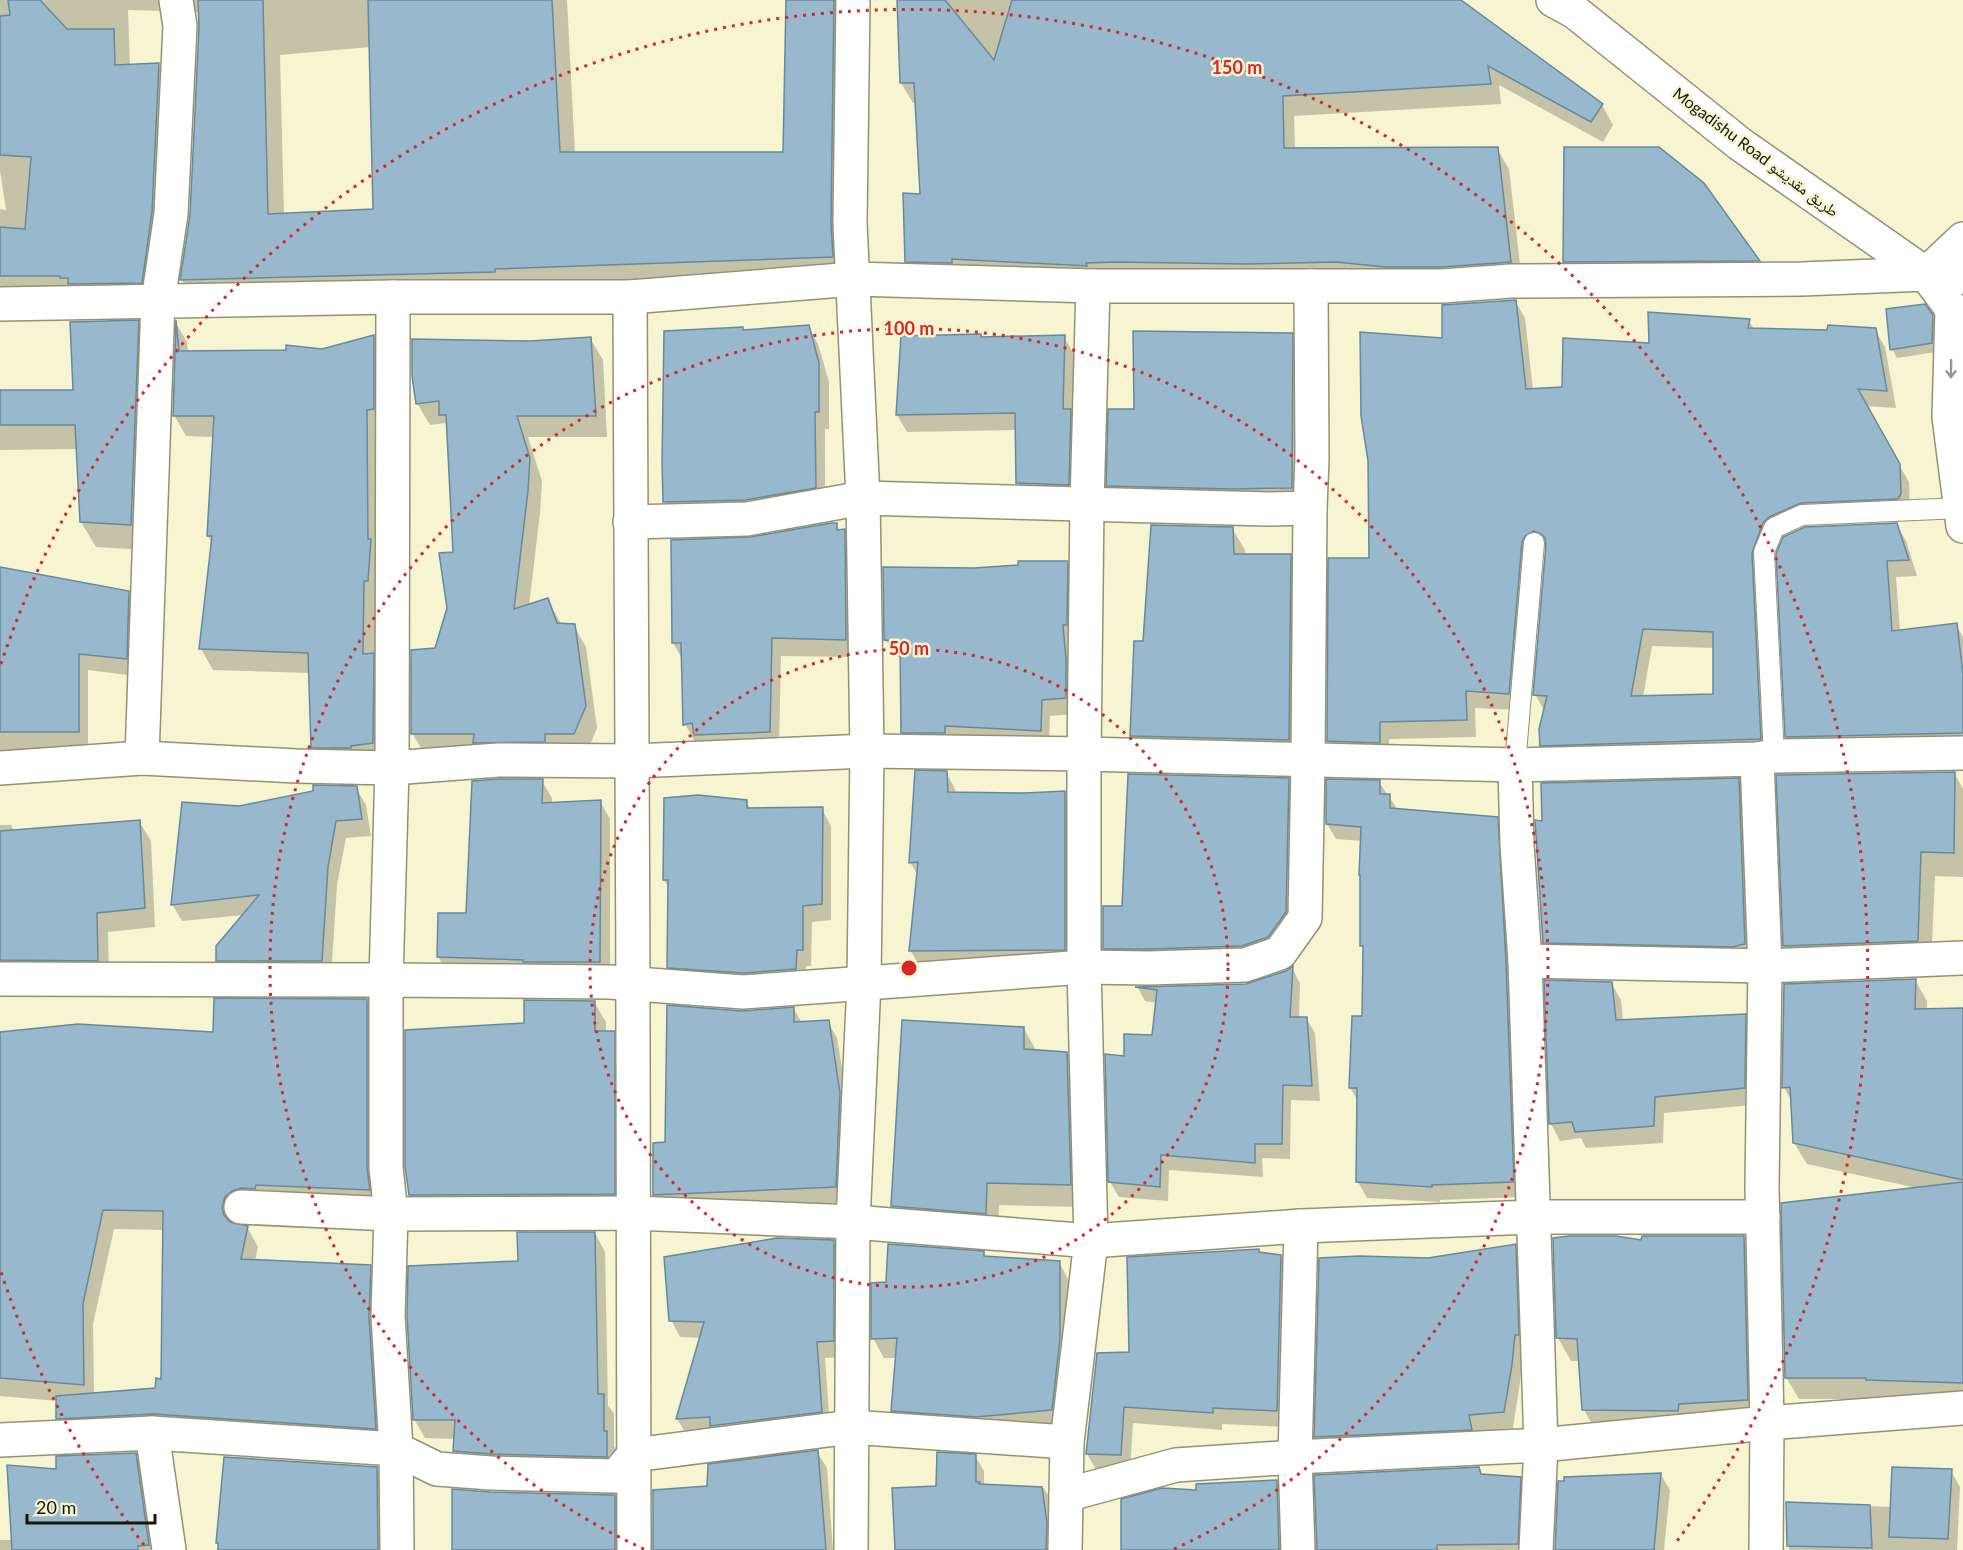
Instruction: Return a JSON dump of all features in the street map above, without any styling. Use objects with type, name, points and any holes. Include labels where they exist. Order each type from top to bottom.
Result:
[{"type":"main road","points":[[142,758],[158,301],[164,274],[171,214],[180,26],[176,0]]},
{"type":"main road","points":[[851,1550],[853,1222],[864,982],[867,751],[863,498],[850,223],[853,0]]},
{"type":"main road","name":"Mogadishu Road طريق مقديشو","points":[[1553,0],[1575,12],[1740,144],[1926,274],[1958,317]]},
{"type":"main road","points":[[1926,274],[1963,239]]},
{"type":"main road","points":[[0,304],[393,297],[630,297],[854,279],[1093,286],[1442,286],[1510,281],[1802,279],[1926,274],[1963,277]]},
{"type":"main road","points":[[1065,1550],[1066,1442],[1091,1240],[1084,967],[1084,754],[1087,504],[1093,286]]},
{"type":"main road","points":[[0,980],[610,982],[743,993],[1084,967],[1149,968],[1245,965],[1280,953],[1305,918],[1312,459],[1311,286]]},
{"type":"main road","points":[[393,297],[392,768],[386,980],[386,1168],[391,1214],[388,1316],[396,1449],[397,1550]]},
{"type":"main road","points":[[630,297],[634,985],[634,1550]]},
{"type":"main road","points":[[1958,317],[1949,417],[1962,517]]},
{"type":"main road","points":[[630,522],[747,519],[863,498],[1268,509],[1310,508]]},
{"type":"main road","points":[[0,768],[142,758],[296,766],[392,768],[498,760],[633,761],[867,751],[1515,765],[1963,753]]},
{"type":"main road","points":[[1766,757],[1763,1217],[1767,1423],[1766,1550]]},
{"type":"main road","points":[[1515,765],[1517,845],[1525,961],[1541,1445],[1536,1550]]},
{"type":"main road","points":[[1525,961],[1765,966],[1963,958]]},
{"type":"main road","points":[[241,1207],[391,1214],[634,1213],[853,1222],[1091,1240],[1301,1226],[1533,1217],[1763,1217]]},
{"type":"main road","points":[[1298,1550],[1295,1457],[1301,1226]]},
{"type":"main road","points":[[1066,1495],[1176,1465],[1541,1445],[1767,1423],[1963,1408]]},
{"type":"main road","points":[[0,1440],[152,1433],[396,1449],[437,1469],[491,1473],[616,1476],[634,1455],[852,1427],[1066,1442]]},
{"type":"main road","points":[[152,1433],[169,1550]]},
{"type":"lane","points":[[1766,757],[1764,552],[1774,528],[1802,515],[1962,517]]},
{"type":"lane","points":[[1515,765],[1534,543]]},
{"type":"building","points":[[8,0],[40,0],[67,29],[114,29],[115,65],[159,63],[152,212],[142,283],[68,284],[68,278],[60,278],[60,276],[0,276],[0,227],[25,229],[31,157],[0,155],[0,16],[10,15]]},
{"type":"building","points":[[198,0],[263,0],[268,214],[373,209],[368,0],[552,0],[560,152],[783,152],[786,0],[834,0],[831,223],[833,257],[495,269],[495,272],[180,280],[190,215],[199,27]]},
{"type":"building","points":[[897,0],[945,0],[994,60],[1012,0],[1461,0],[1603,104],[1591,122],[1488,66],[1491,84],[1283,96],[1284,148],[1498,147],[1511,262],[1441,267],[1385,267],[1336,262],[1246,264],[1116,262],[1086,263],[1087,266],[952,259],[952,263],[905,262],[903,193],[920,194],[914,83],[900,83]]},
{"type":"building","points":[[1564,147],[1659,147],[1704,183],[1760,261],[1563,262]]},
{"type":"building","points":[[1516,300],[1526,389],[1562,387],[1563,338],[1649,343],[1648,312],[1750,319],[1748,328],[1827,330],[1828,325],[1876,328],[1887,391],[1858,389],[1900,464],[1901,494],[1898,499],[1801,503],[1769,517],[1763,523],[1752,553],[1761,739],[1540,746],[1539,729],[1547,696],[1533,695],[1546,544],[1545,538],[1534,531],[1525,536],[1522,542],[1509,694],[1466,691],[1467,720],[1380,722],[1380,743],[1327,741],[1328,558],[1369,558],[1368,461],[1361,416],[1360,332],[1442,338],[1442,305]],"holes":[[[1643,629],[1713,632],[1713,694],[1631,696]]]},
{"type":"building","points":[[1925,304],[1933,315],[1932,343],[1890,350],[1886,309]]},
{"type":"building","points":[[139,320],[131,525],[80,522],[75,425],[0,425],[0,390],[73,390],[70,322]]},
{"type":"building","points":[[176,320],[179,351],[286,350],[286,345],[322,349],[374,335],[374,409],[367,410],[368,539],[371,539],[368,581],[364,581],[363,654],[374,653],[373,743],[351,746],[351,748],[311,748],[308,653],[199,649],[212,536],[207,536],[214,416],[173,416]]},
{"type":"building","points":[[809,325],[819,363],[819,412],[815,412],[816,488],[745,500],[663,502],[664,331],[743,327],[743,330]]},
{"type":"building","points":[[1133,331],[1293,333],[1292,488],[1106,486],[1108,409],[1134,409]]},
{"type":"building","points":[[981,334],[981,337],[1065,335],[1063,409],[1071,409],[1069,485],[1016,483],[1015,413],[896,415],[901,336]]},
{"type":"building","points":[[591,337],[596,416],[517,416],[530,458],[514,609],[548,598],[557,623],[575,624],[586,706],[574,734],[545,734],[545,742],[473,743],[474,734],[411,734],[411,650],[435,648],[447,608],[439,553],[453,552],[446,415],[439,415],[439,401],[416,404],[412,376],[412,339],[530,341]]},
{"type":"building","points":[[837,523],[837,530],[845,529],[846,640],[772,638],[770,732],[694,735],[692,723],[683,725],[681,643],[672,643],[671,540],[750,537]]},
{"type":"building","points":[[1897,523],[1909,560],[1887,561],[1892,631],[1957,623],[1963,674],[1963,733],[1785,737],[1776,554],[1783,537],[1805,527]]},
{"type":"building","points":[[1151,525],[1233,527],[1234,554],[1291,554],[1289,740],[1130,736],[1134,641],[1143,641]]},
{"type":"building","points":[[1018,561],[1068,561],[1067,625],[1063,625],[1066,698],[1042,700],[1041,731],[945,726],[945,733],[901,733],[900,646],[892,646],[892,641],[884,640],[883,567],[974,568],[1018,565]]},
{"type":"building","points":[[0,567],[129,591],[127,659],[79,654],[79,732],[0,732]]},
{"type":"building","points":[[915,770],[947,771],[948,792],[1065,791],[1065,950],[909,951],[918,862],[909,863]]},
{"type":"building","points":[[1955,772],[1954,853],[1921,852],[1918,941],[1783,946],[1776,775]]},
{"type":"building","points":[[1128,774],[1289,778],[1286,912],[1268,937],[1242,946],[1103,949],[1103,906],[1122,906]]},
{"type":"building","points":[[1739,778],[1745,944],[1732,947],[1543,943],[1535,820],[1542,821],[1541,783]]},
{"type":"building","points":[[543,779],[542,803],[601,800],[600,962],[523,962],[523,960],[437,957],[438,913],[466,913],[472,781]]},
{"type":"building","points":[[1326,779],[1380,780],[1380,794],[1390,794],[1390,808],[1498,817],[1514,1182],[1432,1185],[1432,1187],[1356,1182],[1357,1088],[1349,1088],[1352,1016],[1362,1016],[1363,946],[1360,946],[1359,875],[1361,827],[1326,824]]},
{"type":"building","points":[[313,785],[357,786],[362,819],[336,821],[328,867],[322,961],[216,961],[216,946],[259,895],[171,905],[182,802],[239,806],[313,791]]},
{"type":"building","points":[[698,795],[747,800],[747,808],[823,807],[822,904],[803,906],[803,950],[797,950],[796,969],[743,973],[667,968],[668,880],[663,880],[664,798]]},
{"type":"building","points":[[140,820],[145,908],[97,913],[98,961],[0,960],[0,831]]},
{"type":"building","points":[[1293,966],[1290,1017],[1307,1017],[1312,1086],[1283,1085],[1282,1144],[1255,1144],[1255,1163],[1161,1155],[1160,1187],[1108,1182],[1105,1054],[1124,1056],[1124,1034],[1152,1035],[1157,990],[1135,987],[1246,984],[1286,971]]},
{"type":"building","points":[[1916,979],[1915,1009],[1963,1008],[1963,1180],[1793,1143],[1790,1087],[1782,1088],[1784,984]]},
{"type":"building","points":[[1544,980],[1612,982],[1616,1020],[1746,1014],[1745,1088],[1655,1097],[1654,1126],[1575,1132],[1572,1122],[1549,1124]]},
{"type":"building","points":[[214,998],[367,999],[367,1168],[370,1190],[256,1185],[255,1189],[241,1188],[232,1191],[225,1197],[222,1207],[224,1215],[230,1222],[248,1226],[241,1259],[371,1265],[369,1317],[376,1429],[153,1414],[56,1419],[56,1396],[155,1388],[156,1378],[161,1379],[163,1211],[103,1210],[83,1304],[84,1385],[0,1378],[0,1032],[78,1024],[213,1032]]},
{"type":"building","points":[[524,1000],[595,1001],[595,1031],[615,1031],[615,1194],[409,1195],[405,1167],[405,1030],[524,1023]]},
{"type":"building","points":[[667,1005],[742,1011],[794,1007],[794,1022],[829,1020],[840,1093],[836,1187],[653,1195],[653,1143],[665,1142]]},
{"type":"building","points":[[902,1020],[1024,1027],[1024,1049],[1067,1052],[1071,1185],[987,1183],[986,1214],[891,1206]]},
{"type":"building","points":[[1963,1182],[1963,1383],[1866,1380],[1866,1378],[1785,1378],[1781,1203]]},
{"type":"building","points":[[517,1232],[595,1232],[598,1394],[604,1394],[607,1457],[453,1451],[455,1420],[413,1420],[407,1316],[408,1266],[518,1261]]},
{"type":"building","points":[[1616,1236],[1641,1240],[1642,1236],[1744,1236],[1748,1400],[1679,1404],[1678,1411],[1582,1410],[1577,1339],[1556,1338],[1553,1238]]},
{"type":"building","points":[[777,1238],[834,1240],[834,1341],[817,1342],[822,1412],[710,1426],[710,1417],[676,1419],[704,1322],[669,1321],[664,1257]]},
{"type":"building","points":[[888,1244],[984,1251],[984,1256],[1060,1261],[1060,1338],[1052,1410],[976,1417],[891,1411],[897,1338],[871,1339],[871,1283],[886,1282]]},
{"type":"building","points":[[1516,1244],[1519,1335],[1515,1335],[1504,1412],[1469,1415],[1472,1430],[1314,1437],[1319,1258],[1359,1256],[1428,1258]]},
{"type":"building","points":[[1259,1249],[1259,1252],[1281,1255],[1277,1411],[1213,1408],[1213,1413],[1124,1407],[1121,1455],[1086,1454],[1097,1353],[1129,1352],[1127,1257]]},
{"type":"building","points":[[818,1450],[826,1550],[653,1550],[653,1490],[707,1486],[708,1464]]},
{"type":"building","points":[[937,1452],[976,1454],[976,1482],[980,1482],[979,1484],[1042,1487],[1047,1523],[1046,1550],[895,1550],[892,1488],[936,1486]]},
{"type":"building","points":[[136,1453],[149,1545],[138,1546],[138,1550],[12,1550],[7,1465],[56,1469],[56,1456]]},
{"type":"building","points":[[224,1457],[377,1467],[378,1550],[218,1550],[218,1543],[216,1543]]},
{"type":"building","points":[[1479,1467],[1481,1474],[1521,1477],[1518,1544],[1437,1545],[1437,1550],[1317,1550],[1314,1475]]},
{"type":"building","points":[[1892,1467],[1952,1469],[1948,1539],[1889,1537]]},
{"type":"building","points":[[1661,1473],[1654,1550],[1555,1550],[1558,1481],[1564,1481],[1564,1477]]},
{"type":"building","points":[[1277,1480],[1279,1550],[1121,1550],[1121,1499],[1162,1488],[1196,1490],[1196,1484]]},
{"type":"building","points":[[452,1489],[615,1495],[615,1550],[452,1550]]},
{"type":"building","points":[[1786,1502],[1870,1505],[1872,1548],[1787,1546]]}]
